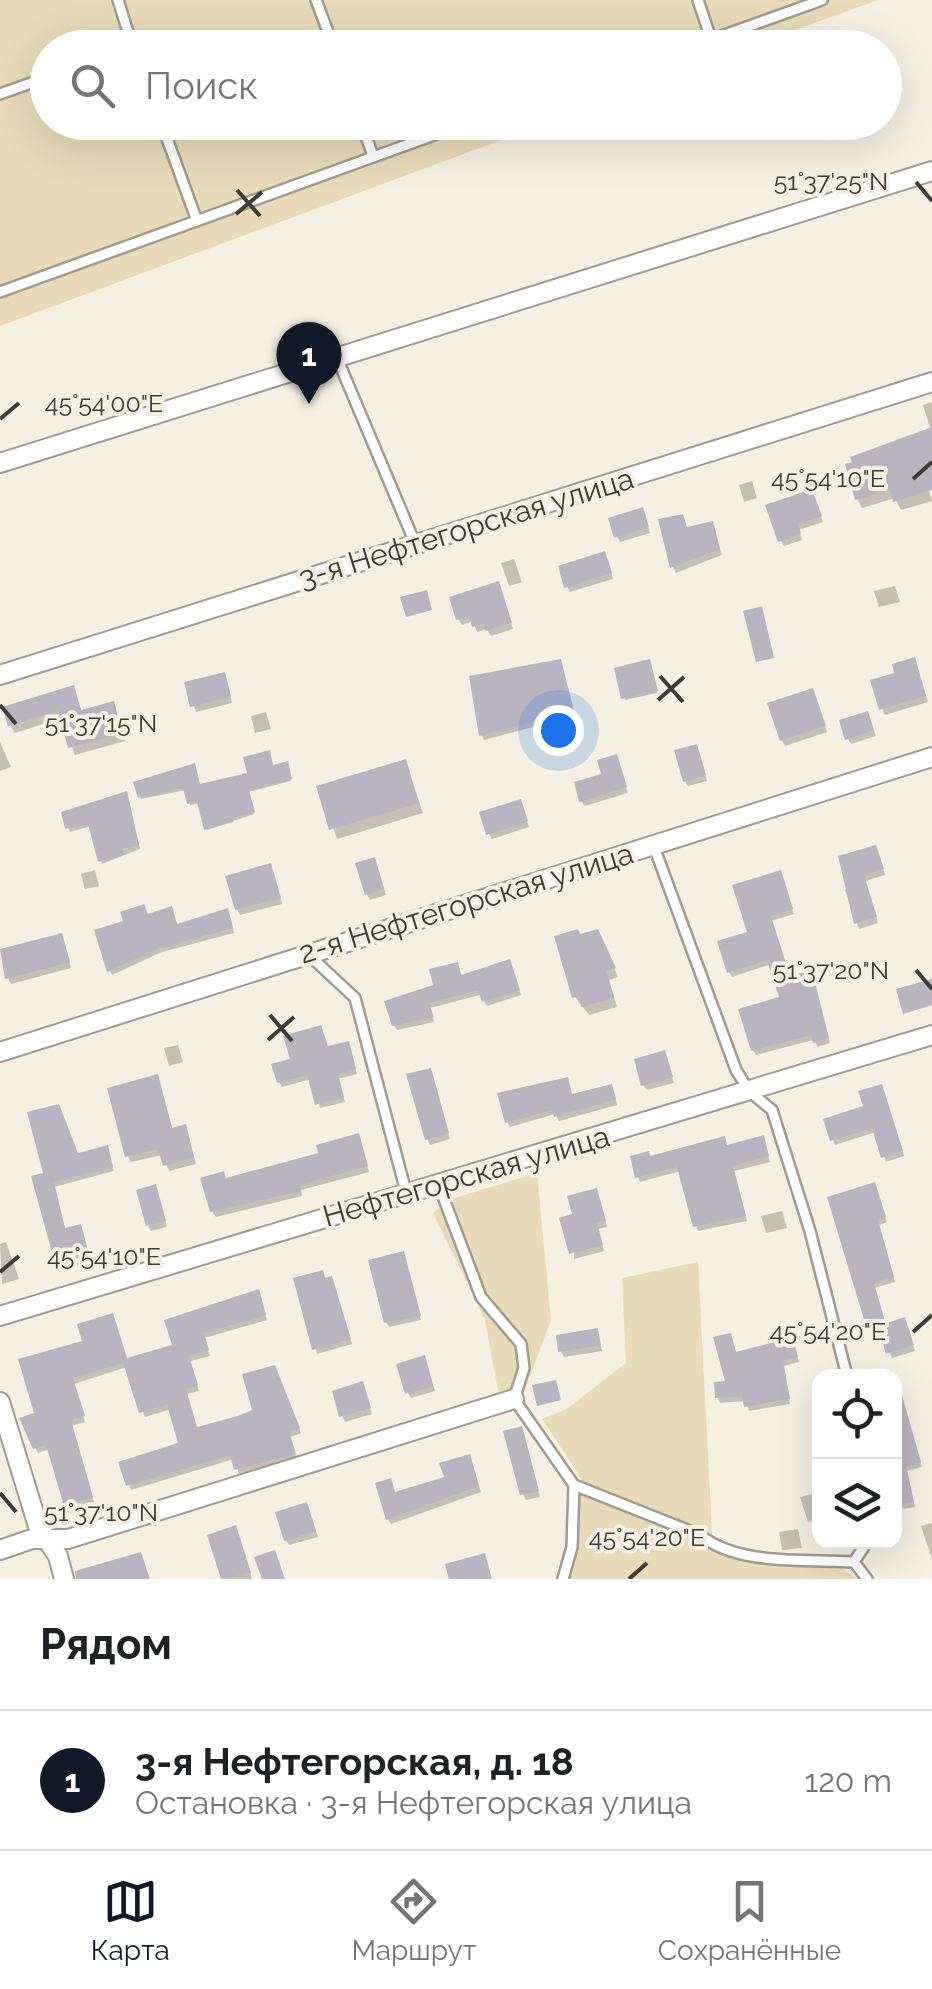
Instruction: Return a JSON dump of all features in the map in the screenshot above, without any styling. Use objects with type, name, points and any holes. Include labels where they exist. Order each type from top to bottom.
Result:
[{"type":"street","points":[[0,463],[932,171]]},
{"type":"street","name":"3-я Нефтегорская улица","points":[[0,675],[932,382]]},
{"type":"street","name":"2-я Нефтегорская улица","points":[[0,1052],[932,757]]},
{"type":"street","name":"Нефтегорская улица","points":[[0,1316],[932,1036]]},
{"type":"street","points":[[0,1550],[32,1539],[68,1538],[514,1400]]},
{"type":"street","points":[[0,1402],[64,1579]]},
{"type":"lane","points":[[118,0],[127,30]]},
{"type":"lane","points":[[316,0],[327,30]]},
{"type":"lane","points":[[698,0],[708,30]]},
{"type":"lane","points":[[737,30],[822,0]]},
{"type":"lane","points":[[0,94],[30,83]]},
{"type":"lane","points":[[167,140],[197,221]]},
{"type":"lane","points":[[368,140],[374,156]]},
{"type":"lane","points":[[0,292],[419,140]]},
{"type":"lane","points":[[338,358],[415,543]]},
{"type":"lane","points":[[654,844],[736,1070],[749,1091],[772,1110],[810,1231],[845,1369]]},
{"type":"lane","points":[[305,954],[355,998],[406,1192]]},
{"type":"lane","points":[[439,1186],[480,1297],[521,1344],[524,1368],[514,1400],[574,1485],[700,1535],[716,1548],[766,1557],[854,1562],[867,1579]]},
{"type":"lane","points":[[563,1579],[572,1547],[574,1485]]},
{"type":"lane","points":[[854,1562],[862,1549]]},
{"type":"shaded area","points":[[0,0],[878,0],[795,30],[30,30],[30,140],[501,140],[0,326]]},
{"type":"shaded area","points":[[537,1173],[551,1320],[527,1384],[499,1396],[485,1320],[433,1213],[451,1199]]},
{"type":"shaded area","points":[[698,1262],[713,1551],[755,1563],[839,1567],[859,1579],[568,1579],[577,1550],[581,1478],[542,1419],[565,1410],[626,1363],[622,1278]]},
{"type":"building","points":[[932,427],[932,490],[893,502],[890,489],[855,500],[845,464],[852,462],[850,457]]},
{"type":"building","points":[[812,489],[822,516],[798,524],[801,534],[778,542],[765,505]]},
{"type":"building","points":[[643,507],[649,527],[614,538],[608,518]]},
{"type":"building","points":[[683,514],[687,527],[713,521],[720,549],[670,568],[658,519]]},
{"type":"building","points":[[605,551],[612,573],[564,588],[558,566]]},
{"type":"building","points":[[499,581],[512,623],[485,631],[483,624],[472,627],[469,616],[456,620],[449,597]]},
{"type":"building","points":[[427,590],[432,610],[406,617],[400,597]]},
{"type":"building","points":[[762,606],[774,658],[756,662],[743,611]]},
{"type":"building","points":[[915,657],[926,696],[879,710],[870,680],[894,673],[892,664]]},
{"type":"building","points":[[561,659],[574,711],[479,736],[469,676]]},
{"type":"building","points":[[650,659],[658,691],[621,699],[614,668]]},
{"type":"building","points":[[225,672],[231,697],[190,707],[184,682]]},
{"type":"building","points":[[74,685],[81,710],[114,701],[122,733],[68,748],[58,711],[8,726],[2,707]]},
{"type":"building","points":[[813,688],[826,726],[780,741],[767,703]]},
{"type":"building","points":[[868,711],[874,730],[845,740],[839,720]]},
{"type":"building","points":[[697,744],[706,775],[683,782],[674,750]]},
{"type":"building","points":[[270,750],[273,765],[288,761],[292,779],[249,790],[255,812],[204,830],[197,802],[187,804],[183,788],[138,798],[133,782],[195,763],[200,784],[247,773],[243,757]]},
{"type":"building","points":[[617,754],[627,787],[579,802],[574,782],[601,774],[597,760]]},
{"type":"building","points":[[406,759],[419,803],[329,830],[316,786]]},
{"type":"building","points":[[127,791],[139,845],[122,849],[124,855],[98,862],[88,824],[65,829],[61,812]]},
{"type":"building","points":[[521,799],[528,821],[486,835],[479,812]]},
{"type":"building","points":[[876,845],[884,869],[864,875],[877,917],[854,924],[838,856]]},
{"type":"building","points":[[375,857],[384,889],[365,895],[355,863]]},
{"type":"building","points":[[271,863],[281,898],[235,910],[225,876]]},
{"type":"building","points":[[781,870],[793,909],[771,916],[790,976],[812,970],[829,1038],[813,1043],[811,1035],[751,1051],[738,1009],[779,997],[767,960],[727,973],[717,941],[747,932],[732,885]]},
{"type":"building","points":[[144,904],[148,914],[172,906],[177,924],[228,908],[233,928],[159,948],[107,972],[94,930],[123,921],[120,912]]},
{"type":"building","points":[[578,929],[580,934],[598,929],[616,968],[606,971],[614,998],[581,1007],[579,996],[572,998],[554,936]]},
{"type":"building","points":[[62,933],[70,962],[5,979],[0,949]]},
{"type":"building","points":[[510,959],[520,990],[482,1002],[478,990],[429,1003],[434,1017],[392,1026],[384,1001],[433,985],[429,969],[458,962],[461,975]]},
{"type":"building","points":[[932,979],[932,1005],[903,1014],[896,989]]},
{"type":"building","points":[[321,1025],[328,1046],[349,1041],[356,1069],[338,1074],[344,1097],[315,1105],[307,1075],[277,1083],[271,1064],[290,1059],[283,1036]]},
{"type":"building","points":[[665,1050],[673,1077],[641,1086],[634,1059]]},
{"type":"building","points":[[431,1068],[449,1133],[425,1140],[406,1074]]},
{"type":"building","points":[[158,1074],[172,1128],[186,1124],[194,1157],[163,1166],[158,1149],[125,1157],[107,1088]]},
{"type":"building","points":[[568,1077],[572,1094],[612,1084],[616,1099],[554,1117],[552,1110],[505,1123],[497,1093]]},
{"type":"building","points":[[882,1084],[903,1151],[881,1158],[872,1128],[830,1141],[823,1119],[863,1106],[858,1091]]},
{"type":"building","points":[[59,1104],[78,1153],[108,1145],[113,1167],[54,1182],[65,1228],[81,1224],[88,1251],[54,1260],[31,1176],[43,1173],[27,1112]]},
{"type":"building","points":[[359,1133],[368,1166],[300,1185],[301,1191],[210,1212],[200,1178],[224,1171],[226,1178],[318,1153],[316,1145]]},
{"type":"building","points":[[764,1135],[769,1156],[733,1166],[746,1216],[693,1227],[677,1167],[635,1178],[630,1156],[649,1151],[650,1156],[725,1136],[727,1145]]},
{"type":"building","points":[[875,1182],[886,1217],[878,1220],[894,1277],[874,1283],[885,1321],[866,1326],[827,1197]]},
{"type":"building","points":[[156,1184],[166,1221],[146,1226],[136,1190]]},
{"type":"building","points":[[597,1188],[606,1221],[597,1223],[603,1245],[569,1254],[559,1218],[572,1214],[567,1196]]},
{"type":"building","points":[[404,1251],[421,1316],[384,1323],[368,1260]]},
{"type":"building","points":[[323,1270],[325,1278],[332,1276],[351,1339],[312,1350],[293,1278]]},
{"type":"building","points":[[259,1289],[266,1315],[204,1333],[209,1350],[189,1356],[198,1385],[186,1389],[197,1427],[238,1416],[252,1410],[242,1374],[275,1365],[300,1428],[289,1431],[296,1454],[234,1470],[230,1455],[126,1486],[118,1462],[178,1443],[167,1405],[139,1413],[123,1363],[73,1378],[85,1416],[71,1420],[93,1497],[64,1506],[46,1445],[33,1449],[19,1418],[34,1413],[18,1359],[82,1341],[77,1324],[113,1313],[127,1358],[172,1345],[164,1320]]},
{"type":"building","points":[[905,1317],[914,1345],[886,1354],[878,1326]]},
{"type":"building","points":[[598,1328],[601,1345],[558,1352],[556,1335]]},
{"type":"building","points":[[731,1333],[736,1352],[793,1337],[798,1357],[783,1361],[790,1399],[744,1407],[742,1396],[715,1398],[714,1382],[725,1381],[713,1337]]},
{"type":"building","points":[[425,1355],[433,1386],[405,1394],[396,1364]]},
{"type":"building","points":[[556,1380],[561,1400],[537,1406],[532,1385]]},
{"type":"building","points":[[363,1381],[371,1408],[339,1417],[332,1391]]},
{"type":"building","points":[[902,1395],[921,1462],[906,1466],[914,1502],[902,1504]]},
{"type":"building","points":[[522,1426],[539,1491],[520,1495],[503,1431]]},
{"type":"building","points":[[470,1454],[479,1486],[386,1520],[375,1483],[391,1478],[395,1492],[444,1477],[439,1463]]},
{"type":"building","points":[[307,1502],[316,1531],[284,1541],[275,1512]]},
{"type":"building","points":[[236,1525],[251,1573],[221,1579],[207,1535]]},
{"type":"building","points":[[275,1550],[285,1579],[262,1579],[254,1557]]},
{"type":"building","points":[[141,1552],[150,1579],[76,1579],[75,1571]]},
{"type":"building","points":[[485,1553],[492,1579],[449,1579],[445,1564]]},
{"type":"place","name":"3-я Нефтегорская, д. 18","points":[[309,404]]}]
